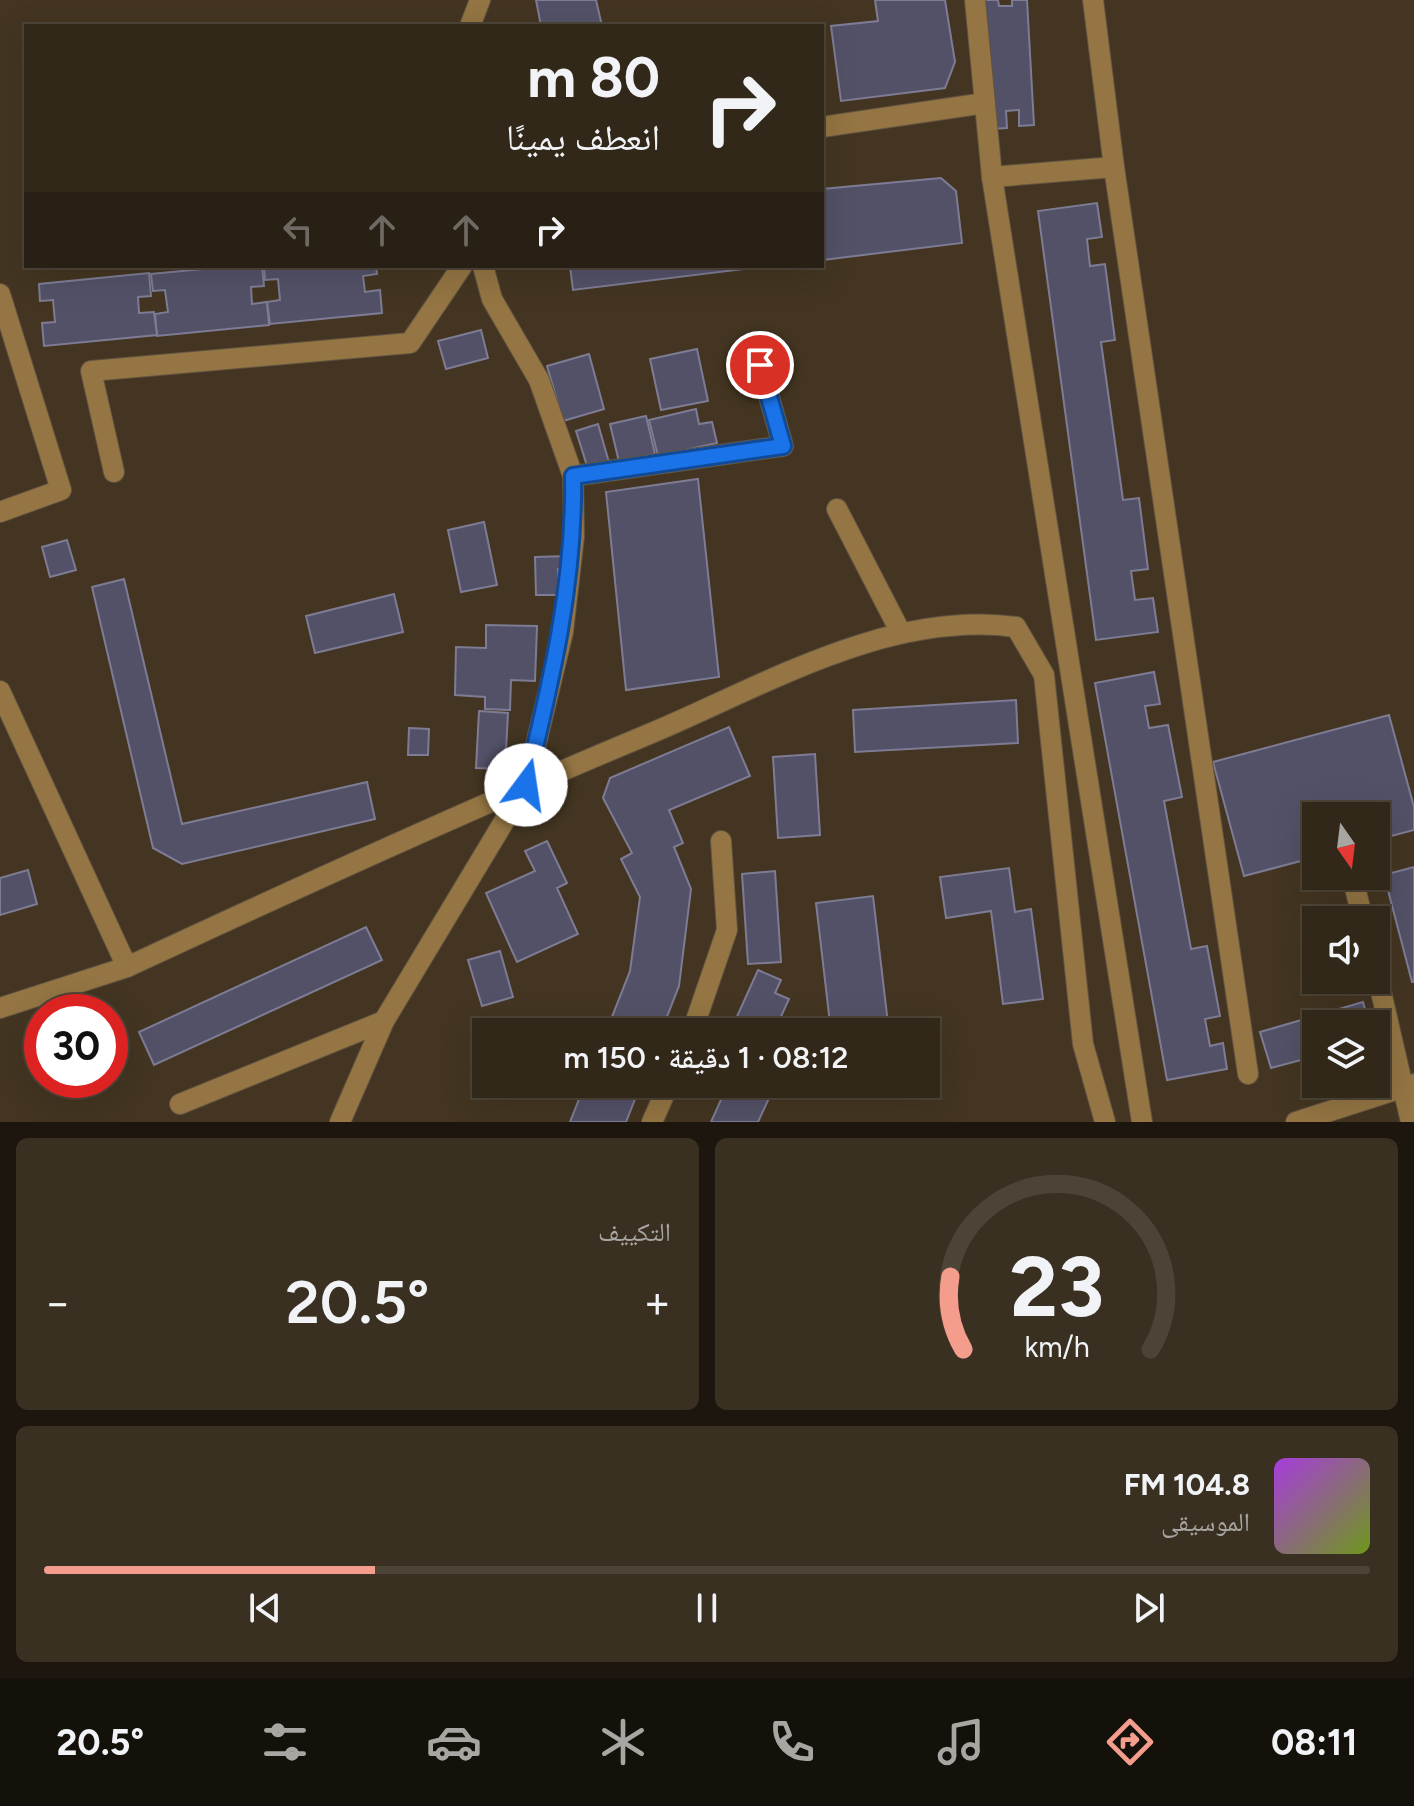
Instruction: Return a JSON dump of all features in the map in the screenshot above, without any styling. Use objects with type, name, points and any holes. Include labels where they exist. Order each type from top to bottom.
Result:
[{"type":"street","points":[[471,24],[480,0]]},
{"type":"street","points":[[975,0],[992,177],[1142,1122]]},
{"type":"street","points":[[1093,0],[1114,167],[1248,1074]]},
{"type":"street","points":[[824,127],[985,103]]},
{"type":"street","points":[[992,177],[1114,167]]},
{"type":"street","points":[[114,472],[91,371],[410,343],[461,268]]},
{"type":"street","points":[[340,1122],[384,1021],[526,785],[563,632],[574,536],[573,476],[539,380],[492,299],[484,268]]},
{"type":"street","points":[[0,294],[61,490],[0,512]]},
{"type":"street","points":[[573,476],[783,446],[760,365]]},
{"type":"street","points":[[837,509],[901,633]]},
{"type":"street","points":[[0,1008],[127,967],[526,785],[792,671],[901,633],[978,622],[1016,627],[1044,675],[1083,1044],[1105,1122]]},
{"type":"street","points":[[0,691],[127,967]]},
{"type":"street","points":[[697,1018],[727,930],[721,841]]},
{"type":"street","points":[[1383,994],[1410,1085],[1411,1122]]},
{"type":"street","points":[[180,1104],[384,1021]]},
{"type":"street","points":[[1296,1122],[1410,1085]]},
{"type":"street","points":[[652,1122],[663,1098]]},
{"type":"building","points":[[536,0],[596,0],[602,24],[541,24]]},
{"type":"building","points":[[875,0],[945,0],[955,62],[945,88],[841,101],[831,26],[878,21]]},
{"type":"building","points":[[984,0],[998,0],[999,6],[1012,6],[1012,0],[1027,0],[1034,125],[1019,126],[1019,110],[1006,111],[1007,128],[992,129]]},
{"type":"building","points":[[941,178],[956,191],[962,243],[824,260],[824,189]]},
{"type":"building","points":[[1097,203],[1102,237],[1087,239],[1090,266],[1105,264],[1115,340],[1101,342],[1123,500],[1139,498],[1148,569],[1131,571],[1135,600],[1153,598],[1158,632],[1096,640],[1038,211]]},
{"type":"building","points":[[214,268],[262,268],[264,286],[251,287],[252,304],[267,302],[269,325],[157,336],[155,314],[168,312],[165,290],[153,291],[151,274]]},
{"type":"building","points":[[264,268],[376,268],[377,274],[363,276],[365,292],[380,290],[382,313],[270,324],[267,302],[280,300],[278,279],[265,280]]},
{"type":"building","points":[[570,268],[753,268],[573,290]]},
{"type":"building","points":[[149,273],[151,296],[138,297],[139,313],[154,312],[157,335],[44,346],[42,323],[55,322],[53,300],[40,301],[39,284]]},
{"type":"building","points":[[481,330],[488,358],[446,369],[438,341]]},
{"type":"building","points":[[697,349],[708,401],[661,410],[650,359]]},
{"type":"building","points":[[589,354],[604,409],[563,421],[547,366]]},
{"type":"building","points":[[696,409],[699,424],[712,422],[717,443],[658,456],[649,420]]},
{"type":"building","points":[[646,416],[655,454],[619,462],[610,424]]},
{"type":"building","points":[[598,424],[610,466],[589,472],[576,431]]},
{"type":"building","points":[[698,479],[719,677],[626,690],[606,492]]},
{"type":"building","points":[[484,522],[497,585],[461,592],[448,530]]},
{"type":"building","points":[[67,540],[76,570],[50,577],[42,547]]},
{"type":"building","points":[[568,556],[568,568],[558,569],[559,595],[536,595],[535,557]]},
{"type":"building","points":[[124,579],[182,824],[367,782],[375,819],[182,864],[153,848],[92,587]]},
{"type":"building","points":[[394,594],[403,632],[315,653],[306,616]]},
{"type":"building","points":[[486,625],[537,626],[535,681],[511,680],[510,710],[485,709],[485,697],[455,695],[456,647],[486,648]]},
{"type":"building","points":[[1154,672],[1160,704],[1145,706],[1149,728],[1168,725],[1182,797],[1164,801],[1191,949],[1207,946],[1220,1016],[1205,1019],[1210,1046],[1223,1043],[1227,1069],[1167,1080],[1095,683]]},
{"type":"building","points":[[1016,700],[1018,743],[855,752],[853,710]]},
{"type":"building","points":[[479,711],[508,713],[505,769],[476,768]]},
{"type":"building","points":[[1389,715],[1414,807],[1414,830],[1390,836],[1390,802],[1302,802],[1302,861],[1244,876],[1213,762]]},
{"type":"building","points":[[729,727],[750,776],[669,810],[683,843],[674,847],[691,889],[679,986],[666,1018],[612,1018],[630,971],[640,897],[621,859],[632,853],[603,798],[610,778]]},
{"type":"building","points":[[409,728],[429,729],[428,755],[408,755]]},
{"type":"building","points":[[815,754],[820,835],[778,838],[773,757]]},
{"type":"building","points":[[547,841],[567,883],[557,888],[578,934],[517,962],[486,893],[535,871],[525,851]]},
{"type":"building","points":[[1414,867],[1414,982],[1388,890],[1390,873]]},
{"type":"building","points":[[1009,868],[1015,912],[1031,909],[1043,999],[1003,1004],[991,911],[946,918],[940,877]]},
{"type":"building","points":[[28,870],[37,904],[0,915],[0,878]]},
{"type":"building","points":[[775,871],[781,962],[748,964],[742,874]]},
{"type":"building","points":[[873,896],[887,1018],[829,1018],[816,903]]},
{"type":"building","points":[[366,927],[382,960],[154,1065],[139,1032]]},
{"type":"building","points":[[500,951],[513,997],[482,1006],[468,960]]},
{"type":"building","points":[[758,970],[781,980],[775,993],[789,999],[780,1018],[736,1018]]},
{"type":"building","points":[[1363,1002],[1365,1010],[1336,1010]]},
{"type":"building","points":[[1302,1020],[1302,1060],[1271,1068],[1260,1032]]},
{"type":"building","points":[[579,1098],[635,1098],[626,1122],[570,1122]]},
{"type":"building","points":[[722,1098],[769,1098],[758,1122],[711,1122]]},
{"type":"route","points":[[526,785],[563,632],[574,536],[573,476],[783,446],[760,365]]}]
